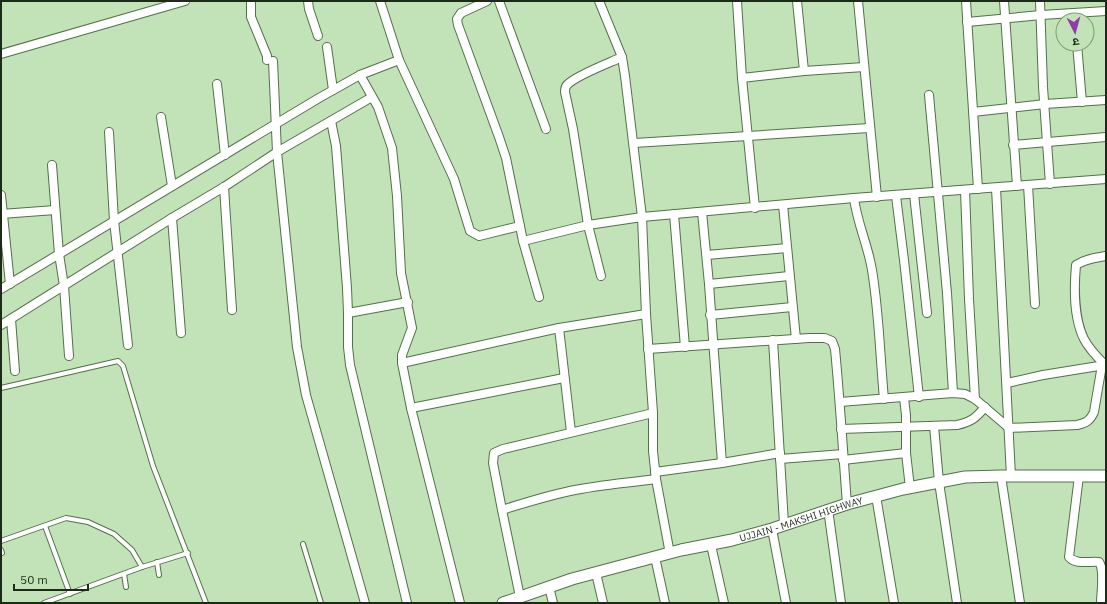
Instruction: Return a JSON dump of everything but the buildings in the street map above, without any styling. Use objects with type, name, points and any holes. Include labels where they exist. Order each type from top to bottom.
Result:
[{"type":"main road","name":"UJJAIN - MAKSHI HIGHWAY","points":[[503,603],[596,573],[670,554],[680,550],[711,545],[772,529],[828,509],[910,488],[965,478],[1006,476],[1106,476]]},
{"type":"street","points":[[1,54],[185,1]]},
{"type":"street","points":[[251,1],[251,17],[266,56],[270,61],[277,152],[297,347],[306,395],[365,603]]},
{"type":"street","points":[[308,1],[309,10],[318,36]]},
{"type":"street","points":[[380,1],[399,60],[454,179],[470,231],[479,236],[520,226]]},
{"type":"street","points":[[487,1],[461,13],[458,21],[500,137],[506,158],[523,241],[539,296]]},
{"type":"street","points":[[499,1],[546,129]]},
{"type":"street","points":[[599,1],[622,57],[626,76],[642,217],[653,450],[656,476],[670,554]]},
{"type":"street","points":[[737,1],[742,78],[755,208]]},
{"type":"street","points":[[797,1],[804,71]]},
{"type":"street","points":[[858,1],[869,128],[877,197]]},
{"type":"street","points":[[966,1],[978,189]]},
{"type":"street","points":[[1004,1],[1017,186]]},
{"type":"street","points":[[1040,1],[1050,184]]},
{"type":"street","points":[[1095,13],[1106,11]]},
{"type":"street","points":[[968,22],[1041,15],[1055,16]]},
{"type":"street","points":[[327,47],[333,90]]},
{"type":"street","points":[[1078,52],[1082,102]]},
{"type":"street","points":[[601,276],[588,225],[565,87],[575,78],[622,57]]},
{"type":"street","points":[[1,290],[360,74],[399,60]]},
{"type":"street","points":[[742,78],[804,71],[864,67]]},
{"type":"street","points":[[360,74],[385,124],[392,148],[397,196],[401,273],[412,328],[402,355],[402,363],[411,408],[460,603]]},
{"type":"street","points":[[217,84],[225,155]]},
{"type":"street","points":[[928,95],[947,293],[953,393]]},
{"type":"street","points":[[1,325],[224,187],[277,152],[372,97]]},
{"type":"street","points":[[973,112],[1045,104],[1106,100]]},
{"type":"street","points":[[161,117],[172,186]]},
{"type":"street","points":[[331,121],[336,146],[348,313],[348,347],[350,365],[407,603]]},
{"type":"street","points":[[634,142],[869,128]]},
{"type":"street","points":[[109,132],[114,221],[128,345]]},
{"type":"street","points":[[1013,145],[1106,137]]},
{"type":"street","points":[[52,164],[69,356]]},
{"type":"street","points":[[523,241],[588,225],[642,217],[854,198],[1106,179]]},
{"type":"street","points":[[1028,185],[1035,304]]},
{"type":"street","points":[[224,187],[232,310]]},
{"type":"street","points":[[996,188],[1009,428],[1006,476],[1020,603]]},
{"type":"street","points":[[965,190],[968,284],[975,399]]},
{"type":"street","points":[[914,194],[927,312]]},
{"type":"street","points":[[1,195],[10,284]]},
{"type":"street","points":[[896,196],[919,397]]},
{"type":"street","points":[[854,198],[856,212],[865,239],[872,271],[884,399]]},
{"type":"street","points":[[783,205],[796,339]]},
{"type":"street","points":[[2,214],[55,210]]},
{"type":"street","points":[[702,212],[709,284],[710,315],[722,463]]},
{"type":"street","points":[[674,214],[685,346]]},
{"type":"street","points":[[172,218],[181,333]]},
{"type":"street","points":[[706,255],[787,248]]},
{"type":"street","points":[[1104,365],[1092,352],[1084,339],[1078,322],[1075,281],[1076,265],[1092,258],[1106,256]]},
{"type":"street","points":[[709,284],[789,276]]},
{"type":"street","points":[[348,313],[408,302]]},
{"type":"street","points":[[710,315],[792,307]]},
{"type":"street","points":[[402,363],[559,328],[646,314]]},
{"type":"street","points":[[12,319],[15,371]]},
{"type":"street","points":[[559,328],[571,432]]},
{"type":"street","points":[[648,349],[773,340],[825,338],[832,341],[835,349],[848,504]]},
{"type":"street","points":[[773,340],[784,524]]},
{"type":"street","points":[[1007,383],[1043,375],[1104,365]]},
{"type":"street","points":[[840,402],[919,397],[953,393],[965,394],[975,399],[1009,428],[1085,424],[1094,412],[1104,365]]},
{"type":"street","points":[[411,408],[564,378]]},
{"type":"street","points":[[904,398],[906,453],[910,488]]},
{"type":"street","points":[[841,429],[957,425],[968,423],[985,407]]},
{"type":"street","points":[[520,597],[493,463],[494,453],[503,449],[652,413]]},
{"type":"street","points":[[934,426],[939,482],[957,603]]},
{"type":"street","points":[[502,510],[570,491],[722,463],[780,456],[843,457],[906,453]]},
{"type":"street","points":[[1080,476],[1069,558],[1077,562],[1099,562],[1102,569],[1101,603]]},
{"type":"street","points":[[876,496],[894,603]]},
{"type":"street","points":[[828,509],[841,603]]},
{"type":"street","points":[[772,529],[786,603]]},
{"type":"street","points":[[711,545],[724,603]]},
{"type":"street","points":[[655,557],[665,603]]},
{"type":"street","points":[[596,573],[603,603]]},
{"type":"street","points":[[549,587],[553,603]]},
{"type":"lane","points":[[1,388],[118,361],[123,366],[153,466],[188,553],[206,603]]},
{"type":"lane","points":[[1,541],[66,518],[88,522],[114,534],[132,550],[142,567]]},
{"type":"lane","points":[[45,526],[70,594]]},
{"type":"lane","points":[[304,544],[321,603]]},
{"type":"lane","points":[[44,603],[142,567],[188,553]]},
{"type":"lane","points":[[157,562],[159,575]]},
{"type":"lane","points":[[124,574],[126,587]]}]
